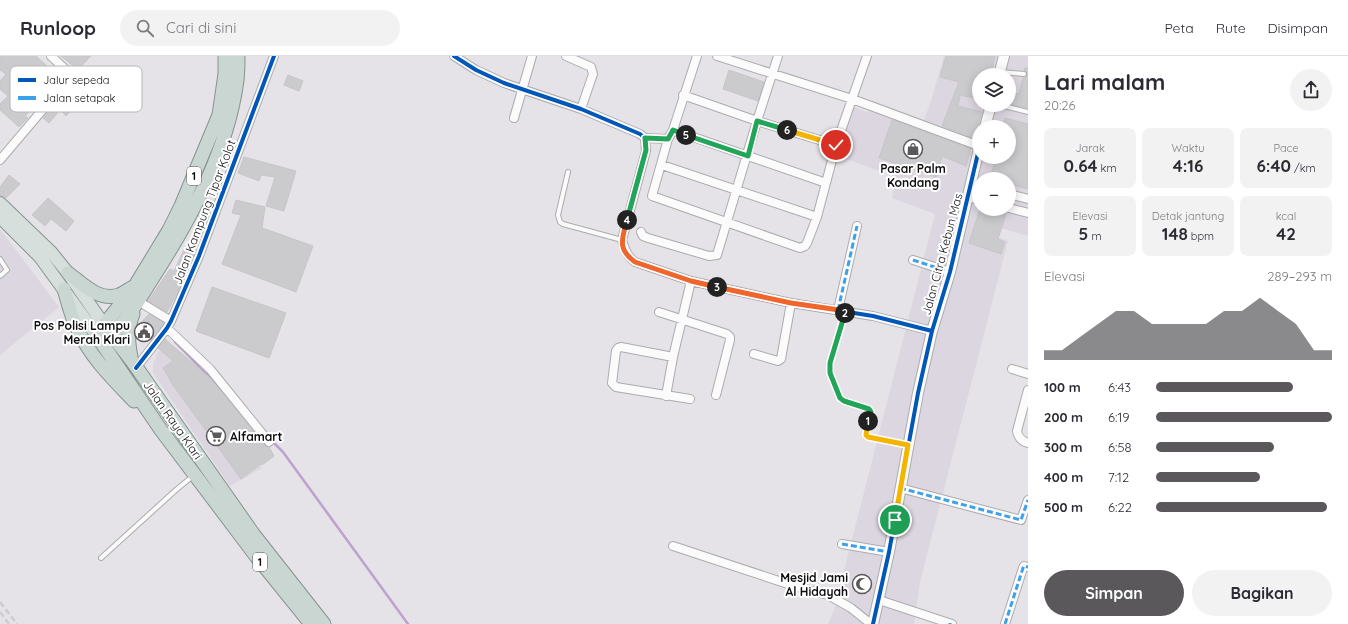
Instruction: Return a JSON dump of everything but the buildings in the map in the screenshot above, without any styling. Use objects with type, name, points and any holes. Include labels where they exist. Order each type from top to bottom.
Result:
[{"type":"highway","name":"1","points":[[104,331],[135,286],[169,230],[211,135],[219,115],[225,56]]},
{"type":"highway","name":"1","points":[[104,331],[138,301],[176,242],[204,187],[226,130],[232,109],[238,79],[238,56]]},
{"type":"highway","points":[[68,273],[92,291],[104,296],[118,295],[135,286]]},
{"type":"highway","points":[[64,288],[77,329],[89,350],[103,369],[161,430]]},
{"type":"highway","points":[[134,364],[127,340],[129,323],[138,301]]},
{"type":"highway","name":"Jalan Raya Klari","points":[[104,331],[103,344],[161,430],[256,556],[310,624]]},
{"type":"highway","name":"Jalan Raya Klari","points":[[104,331],[134,364],[254,535],[324,624]]},
{"type":"main road","name":"Jalan Raya Klari","points":[[0,203],[51,252],[68,273],[104,331]]},
{"type":"main road","name":"Jalan Raya Klari","points":[[0,217],[40,257],[64,288],[104,331]]},
{"type":"street","points":[[52,56],[62,66]]},
{"type":"street","name":"Jalan Kampung Tipar Kolot","points":[[134,364],[169,324],[199,256],[274,56]]},
{"type":"street","points":[[454,56],[476,70],[504,83],[582,109],[640,134],[645,138],[668,139]]},
{"type":"street","points":[[514,118],[532,56]]},
{"type":"street","points":[[566,56],[591,67],[592,70],[593,74],[582,109]]},
{"type":"street","points":[[697,56],[683,95],[673,130],[668,139],[662,165],[652,196],[800,248],[805,246],[807,243],[817,217],[836,145],[867,56]]},
{"type":"street","points":[[717,56],[852,99],[972,143]]},
{"type":"street","points":[[641,232],[643,236],[648,238],[713,257],[717,255],[778,56]]},
{"type":"street","points":[[1001,68],[1004,56]]},
{"type":"street","points":[[683,95],[757,121],[836,145]]},
{"type":"street","points":[[2,155],[39,112]]},
{"type":"street","points":[[673,130],[826,183]]},
{"type":"street","points":[[645,138],[646,150],[622,240],[629,258],[635,262],[691,281],[791,303],[842,310],[895,321],[932,331]]},
{"type":"street","points":[[662,165],[817,217]]},
{"type":"street","name":"Jalan Citra Kebun Mas","points":[[872,624],[879,600],[889,552],[908,445],[932,331],[950,272],[968,197],[972,190]]},
{"type":"street","points":[[1016,196],[1028,199]]},
{"type":"street","points":[[968,197],[972,198]]},
{"type":"street","points":[[1016,210],[1028,213]]},
{"type":"street","points":[[842,310],[857,226]]},
{"type":"street","points":[[913,260],[950,272]]},
{"type":"street","points":[[666,396],[673,358],[691,281]]},
{"type":"street","points":[[138,301],[169,324],[210,369],[269,442]]},
{"type":"street","points":[[754,354],[778,361],[781,359],[791,303]]},
{"type":"street","points":[[659,312],[730,336],[716,395]]},
{"type":"street","points":[[673,358],[621,347],[618,348],[616,351],[612,383],[616,387],[690,399]]},
{"type":"street","points":[[1012,369],[1028,374]]},
{"type":"street","points":[[1028,390],[1017,431],[1018,437],[1024,442],[1028,443]]},
{"type":"street","points":[[900,488],[1025,522],[1028,500]]},
{"type":"street","points":[[842,544],[889,552]]},
{"type":"street","points":[[673,546],[797,587],[828,595],[851,608],[872,624]]},
{"type":"street","points":[[1005,624],[1023,568],[1024,566],[1028,567]]},
{"type":"street","points":[[879,600],[951,624]]},
{"type":"lane","points":[[1016,74],[1024,74]]},
{"type":"lane","points":[[1016,109],[1028,112]]},
{"type":"lane","points":[[568,172],[558,215],[560,222],[622,240]]},
{"type":"lane","points":[[0,259],[7,270],[0,276]]},
{"type":"lane","points":[[842,310],[830,363],[830,373],[838,394],[844,401],[869,409],[871,412],[866,432],[868,437],[908,445]]},
{"type":"lane","points":[[100,558],[177,489],[195,476]]},
{"type":"shaded area","points":[[944,56],[1028,56],[1028,236],[1001,228],[1004,216],[1016,216],[1016,172],[972,172],[972,216],[978,216],[975,228],[1008,241],[920,582],[914,624],[828,624],[834,610],[935,214],[892,198],[897,177],[838,156],[854,107],[868,112],[872,100],[924,120]]},
{"type":"shaded area","points":[[0,229],[59,307],[0,355]]},
{"type":"shaded area","points":[[161,351],[192,376],[262,468],[230,486],[153,373],[153,364],[158,352]]},
{"type":"waterway","points":[[175,342],[222,390]]},
{"type":"waterway","points":[[274,443],[283,452],[408,624]]},
{"type":"railway","points":[[0,602],[17,624]]},
{"type":"railway","points":[[0,612],[9,624]]},
{"type":"marked path","points":[[645,138],[668,139]]},
{"type":"marked path","points":[[838,310],[857,226]]},
{"type":"marked path","points":[[913,260],[950,272]]},
{"type":"marked path","points":[[900,488],[1021,520],[1028,500]]},
{"type":"marked path","points":[[842,544],[889,552]]},
{"type":"marked path","points":[[1005,624],[1023,568],[1024,566],[1028,567]]},
{"type":"cycle path","points":[[136,368],[171,321],[199,256],[274,56]]},
{"type":"cycle path","points":[[454,56],[476,70],[504,83],[581,109],[640,134],[645,138],[646,151],[622,240],[624,247],[635,262],[691,281],[791,303],[873,316],[932,331]]},
{"type":"cycle path","points":[[873,624],[889,552],[918,393],[932,331],[950,272],[975,164]]},
{"type":"place","name":"Pasar Palm Kondang","points":[[913,149]]},
{"type":"place","name":"Pos Polisi Lampu Merah Klari","points":[[144,332]]},
{"type":"place","name":"Alfamart","points":[[216,436]]},
{"type":"place","name":"Mesjid Jami Al Hidayah","points":[[862,584]]},
{"type":"route","points":[[836,145],[757,121],[748,156],[673,130],[668,139],[645,138],[646,150],[622,240],[629,258],[635,262],[691,281],[791,303],[846,311],[830,363],[830,373],[838,394],[844,401],[869,409],[871,412],[866,432],[868,437],[908,445],[895,520]]}]
